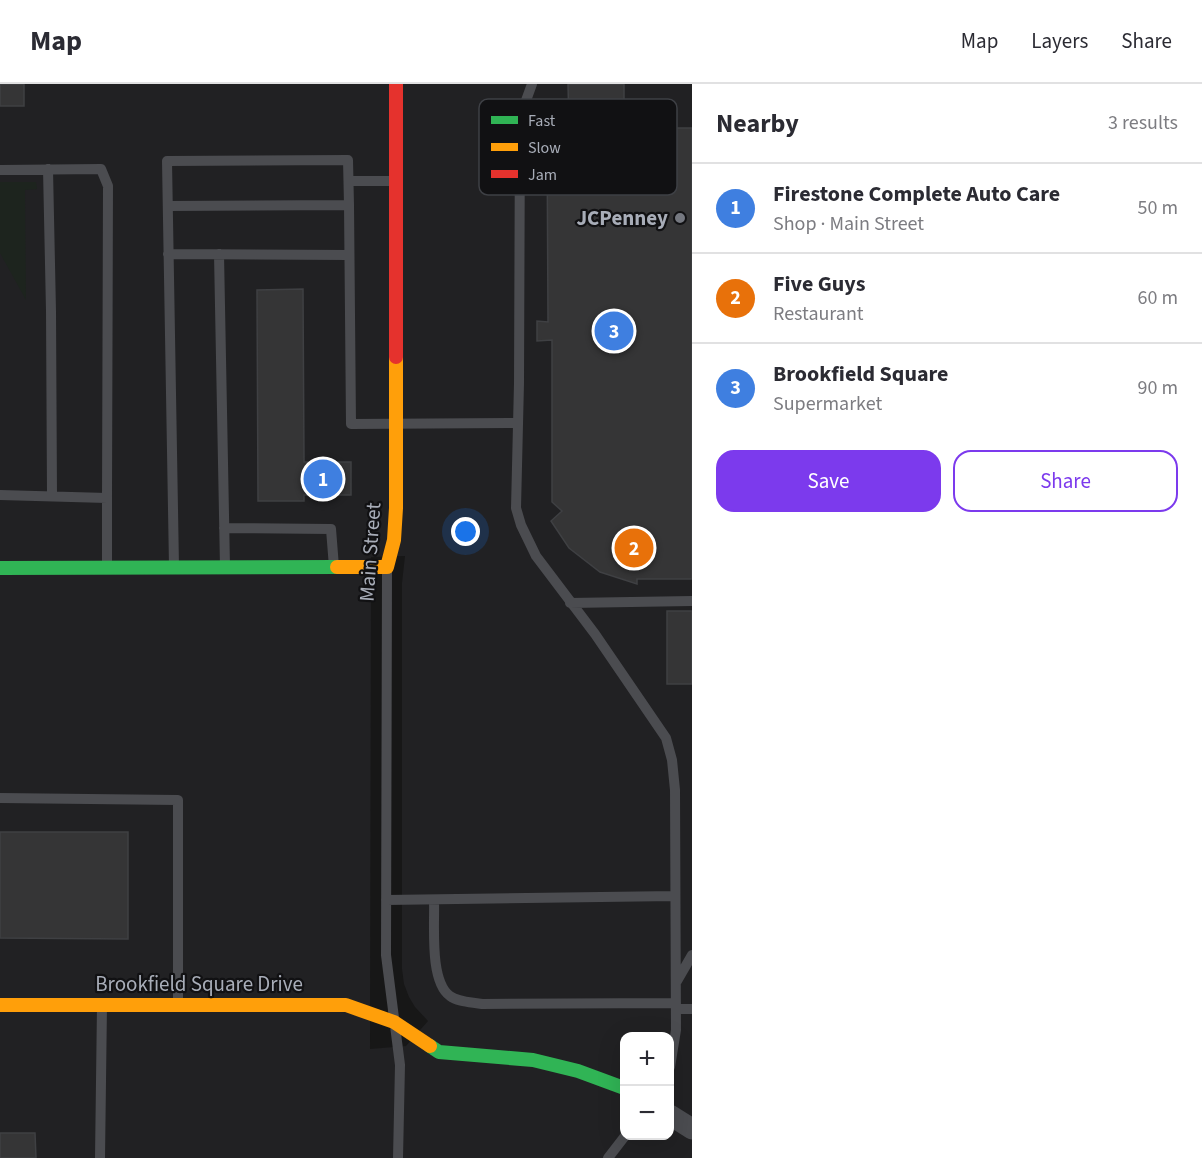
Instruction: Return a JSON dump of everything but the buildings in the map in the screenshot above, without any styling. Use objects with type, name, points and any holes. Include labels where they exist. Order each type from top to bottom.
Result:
[{"type":"street","name":"Main Street","points":[[387,567],[394,540],[395,519],[396,84]]},
{"type":"street","points":[[0,568],[387,567]]},
{"type":"street","name":"Brookfield Square Drive","points":[[0,1005],[346,1005],[394,1023],[439,1052],[533,1060],[578,1071],[620,1087]]},
{"type":"street","points":[[674,1118],[692,1129]]},
{"type":"lane","points":[[527,99],[532,84]]},
{"type":"lane","points":[[174,567],[167,161],[348,160],[351,424],[518,423]]},
{"type":"lane","points":[[48,169],[52,496]]},
{"type":"lane","points":[[0,170],[101,169],[108,186],[107,567]]},
{"type":"lane","points":[[349,181],[396,181]]},
{"type":"lane","points":[[519,195],[516,508],[521,525],[536,556],[595,634],[666,738],[672,760],[675,790],[676,1006],[674,1049]]},
{"type":"lane","points":[[168,206],[348,205]]},
{"type":"lane","points":[[168,254],[349,255]]},
{"type":"lane","points":[[219,254],[225,567]]},
{"type":"lane","points":[[0,495],[107,498]]},
{"type":"lane","points":[[224,528],[331,529],[334,567]]},
{"type":"lane","name":"Main Street","points":[[387,567],[386,955],[400,1065],[398,1158]]},
{"type":"lane","points":[[570,603],[692,601]]},
{"type":"lane","points":[[0,798],[178,800],[178,1004]]},
{"type":"lane","points":[[386,900],[675,896]]},
{"type":"lane","points":[[434,900],[437,974],[445,992],[452,998],[482,1004],[676,1006],[692,1009]]},
{"type":"lane","points":[[676,983],[692,955]]},
{"type":"lane","points":[[100,1158],[102,1004]]},
{"type":"lane","points":[[608,1158],[622,1140]]},
{"type":"shaded area","points":[[0,84],[692,84],[692,1158],[0,1158]],"holes":[[[405,556],[402,583],[402,969],[409,997],[428,1021],[406,1046],[370,1049],[371,557]]]},
{"type":"shaded area","points":[[0,182],[36,182],[37,189],[25,190],[26,300],[0,253]]},
{"type":"traffic: fast","points":[[0,568],[337,567]]},
{"type":"traffic: fast","points":[[430,1046],[439,1052],[533,1060],[578,1071],[620,1087]]},
{"type":"traffic: slow","points":[[337,567],[387,567],[394,540],[396,508],[396,357]]},
{"type":"traffic: slow","points":[[0,1005],[346,1005],[394,1022],[430,1046]]},
{"type":"traffic: jam","points":[[396,84],[396,357]]},
{"type":"place","name":"JCPenney","points":[[680,218]]},
{"type":"place","name":"Brookfield Square","points":[[614,331]]},
{"type":"place","name":"Firestone Complete Auto Care","points":[[323,479]]},
{"type":"place","name":"Five Guys","points":[[634,548]]}]
